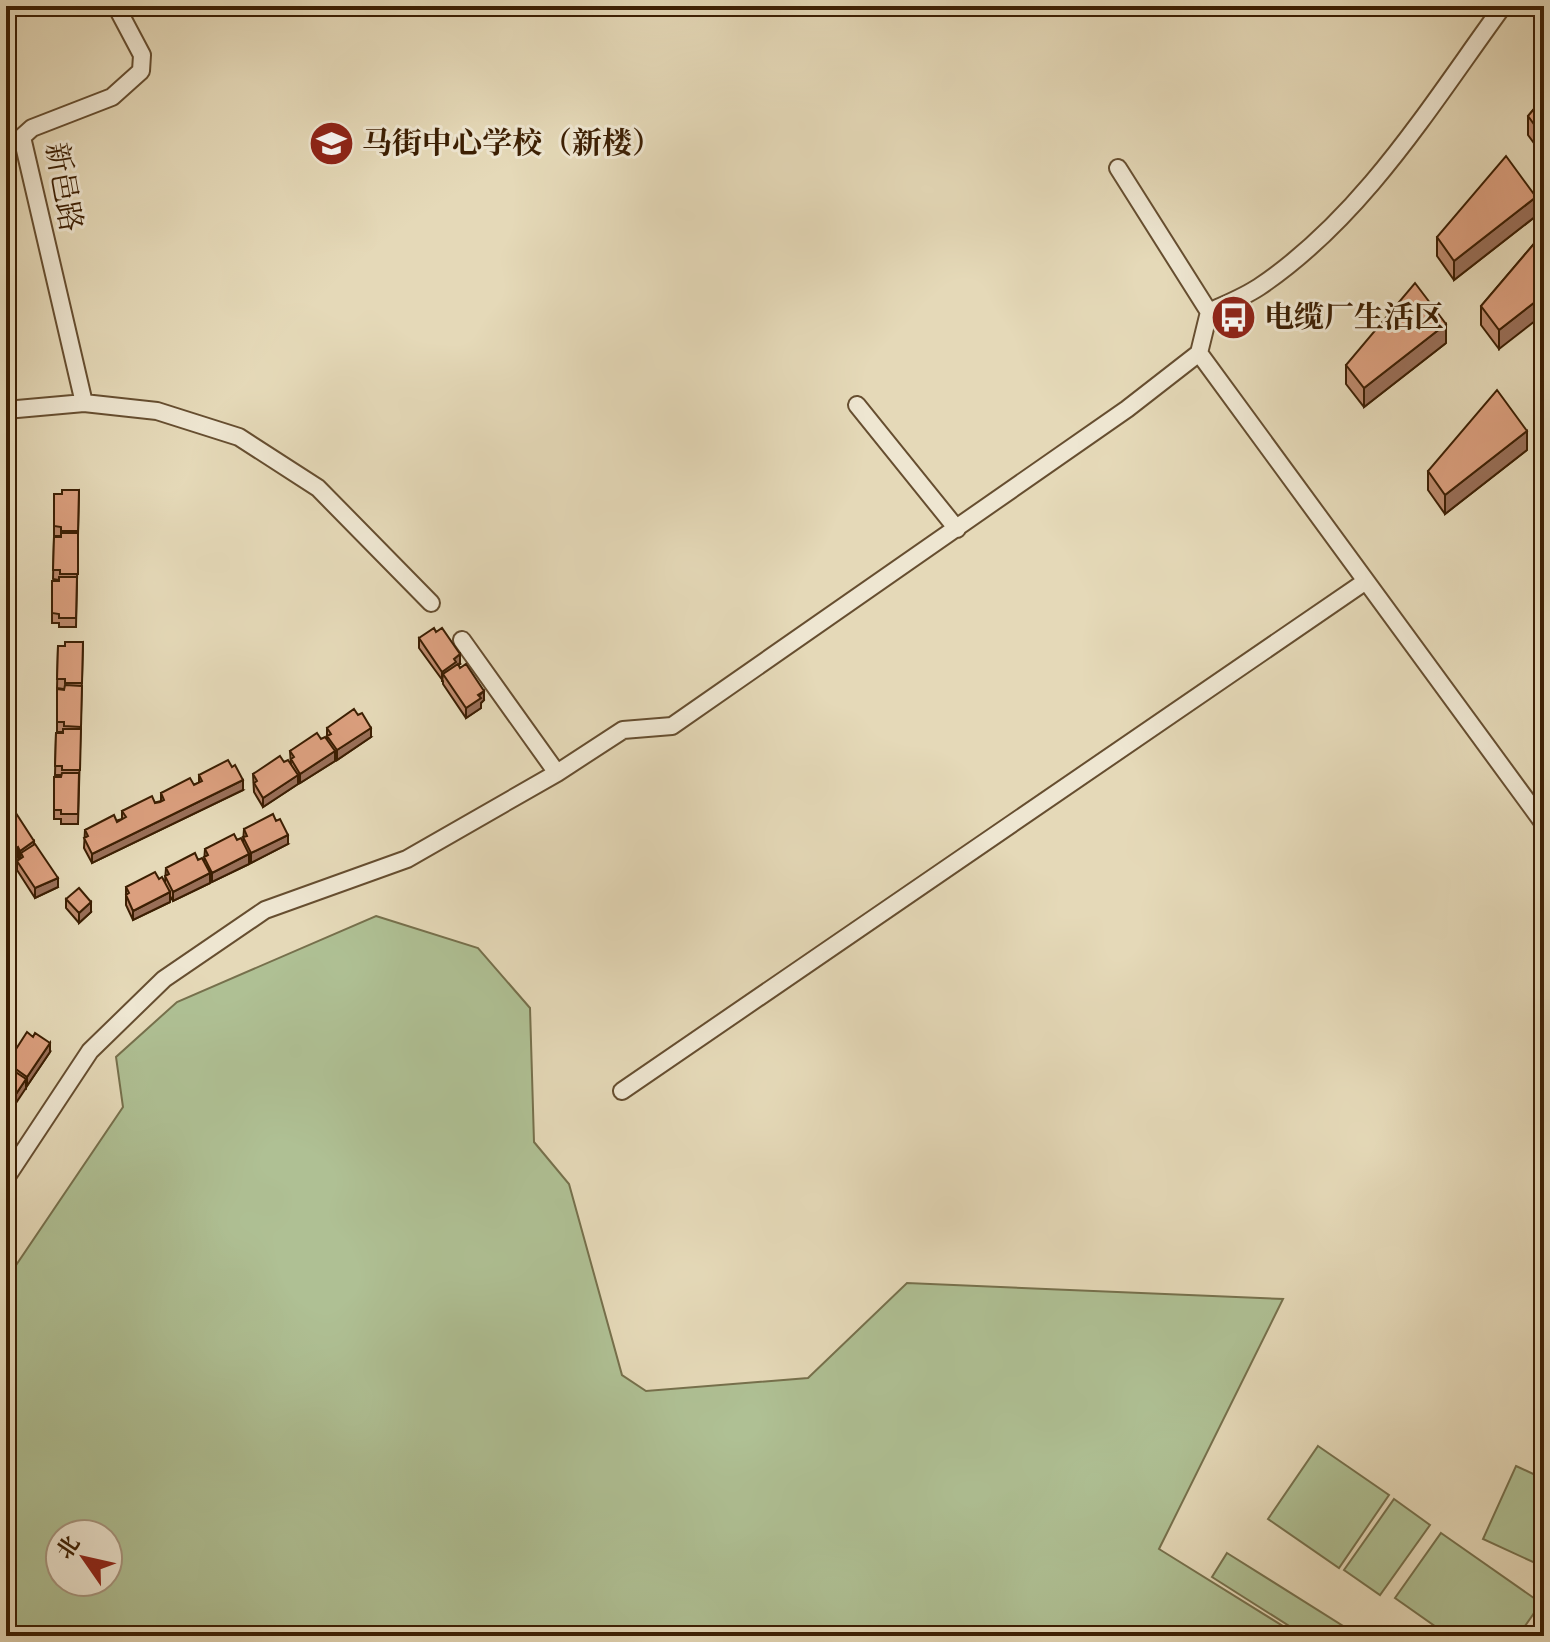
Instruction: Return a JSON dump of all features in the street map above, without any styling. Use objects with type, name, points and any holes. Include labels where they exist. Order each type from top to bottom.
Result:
[{"type":"street","name":"新邑路","points":[[84,403],[22,137],[32,128],[112,97],[141,71],[142,55],[116,6]]},
{"type":"street","points":[[1209,312],[1258,289],[1328,232],[1380,175],[1503,6]]},
{"type":"street","points":[[6,1178],[90,1051],[164,979],[265,910],[407,859],[557,773],[623,730],[672,726],[1127,409],[1199,353],[1209,312],[1118,168]]},
{"type":"street","points":[[1199,353],[1544,824]]},
{"type":"street","points":[[6,410],[84,403],[157,411],[239,437],[318,488],[431,603]]},
{"type":"street","points":[[857,405],[957,529]]},
{"type":"street","points":[[622,1091],[1366,581]]},
{"type":"street","points":[[462,640],[557,773]]},
{"type":"green space","points":[[376,916],[478,948],[530,1008],[534,1142],[569,1184],[622,1375],[646,1391],[808,1378],[907,1283],[1283,1299],[1159,1549],[1299,1636],[6,1636],[6,1280],[123,1107],[116,1057],[177,1002]]},
{"type":"green space","points":[[1318,1446],[1389,1495],[1339,1568],[1268,1519]]},
{"type":"green space","points":[[1516,1466],[1544,1479],[1544,1567],[1483,1539]]},
{"type":"green space","points":[[1394,1499],[1430,1525],[1380,1595],[1344,1570]]},
{"type":"green space","points":[[1441,1533],[1541,1603],[1518,1636],[1449,1636],[1395,1598]]},
{"type":"green space","points":[[1227,1553],[1359,1636],[1305,1636],[1212,1577]]},
{"type":"building","points":[[1544,97],[1544,138],[1528,116]]},
{"type":"building","points":[[1506,156],[1536,197],[1454,261],[1437,237]]},
{"type":"building","points":[[1544,232],[1544,295],[1499,330],[1481,306]]},
{"type":"building","points":[[1415,283],[1446,324],[1364,388],[1346,365]]},
{"type":"building","points":[[1544,377],[1544,398],[1536,387]]},
{"type":"building","points":[[1497,390],[1527,431],[1445,495],[1428,471]]},
{"type":"building","points":[[62,490],[79,490],[78,531],[61,531],[61,527],[54,526],[54,494],[62,494]]},
{"type":"building","points":[[61,533],[78,533],[78,574],[60,574],[60,570],[53,570],[54,537],[61,537]]},
{"type":"building","points":[[59,577],[77,577],[76,618],[59,618],[59,614],[52,613],[52,581],[59,581]]},
{"type":"building","points":[[434,628],[436,632],[442,628],[460,654],[454,659],[456,662],[442,672],[419,638]]},
{"type":"building","points":[[6,633],[13,634],[11,675],[6,675]]},
{"type":"building","points":[[65,642],[83,642],[82,683],[65,683],[65,679],[57,679],[58,646],[65,646]]},
{"type":"building","points":[[458,664],[460,668],[466,664],[484,691],[478,695],[481,698],[466,708],[443,674]]},
{"type":"building","points":[[6,677],[12,677],[10,718],[6,718]]},
{"type":"building","points":[[65,685],[82,686],[81,727],[64,726],[64,722],[57,722],[57,689],[64,690]]},
{"type":"building","points":[[354,709],[358,715],[362,713],[371,728],[337,750],[327,736],[331,734],[327,728]]},
{"type":"building","points":[[6,720],[10,720],[9,762],[6,762]]},
{"type":"building","points":[[63,729],[81,729],[80,770],[62,770],[62,766],[55,766],[56,733],[63,733]]},
{"type":"building","points":[[317,733],[321,739],[325,737],[335,751],[300,774],[290,751]]},
{"type":"building","points":[[280,756],[284,762],[288,760],[298,775],[263,798],[254,783],[257,781],[253,774]]},
{"type":"building","points":[[228,760],[232,767],[235,765],[243,780],[92,854],[84,838],[88,836],[85,830],[114,815],[117,822],[126,817],[122,811],[152,796],[155,803],[160,802],[164,800],[161,793],[190,778],[194,785],[202,781],[199,775]]},
{"type":"building","points":[[6,764],[9,764],[8,805],[6,805]]},
{"type":"building","points":[[62,773],[79,773],[78,814],[61,814],[61,810],[54,810],[54,777],[61,777]]},
{"type":"building","points":[[12,807],[34,841],[20,851],[18,847],[12,851],[6,843],[6,811]]},
{"type":"building","points":[[273,814],[276,821],[280,819],[288,835],[251,853],[243,837],[247,836],[244,829]]},
{"type":"building","points":[[234,834],[237,840],[241,838],[249,854],[212,873],[204,857],[208,855],[205,849]]},
{"type":"building","points":[[35,844],[58,878],[35,888],[17,861],[23,857],[21,853]]},
{"type":"building","points":[[195,853],[198,860],[202,858],[210,873],[173,892],[165,876],[169,874],[166,868]]},
{"type":"building","points":[[155,872],[159,879],[162,877],[170,892],[133,911],[126,887]]},
{"type":"building","points":[[79,888],[91,902],[79,913],[66,899]]},
{"type":"building","points":[[27,1032],[33,1037],[35,1033],[50,1043],[27,1077],[9,1060]]},
{"type":"building","points":[[11,1069],[26,1079],[6,1109],[6,1071],[9,1073]]},
{"type":"place","name":"马街中心学校（新楼）","points":[[331,143]]},
{"type":"place","name":"电缆厂生活区","points":[[1233,317]]}]
